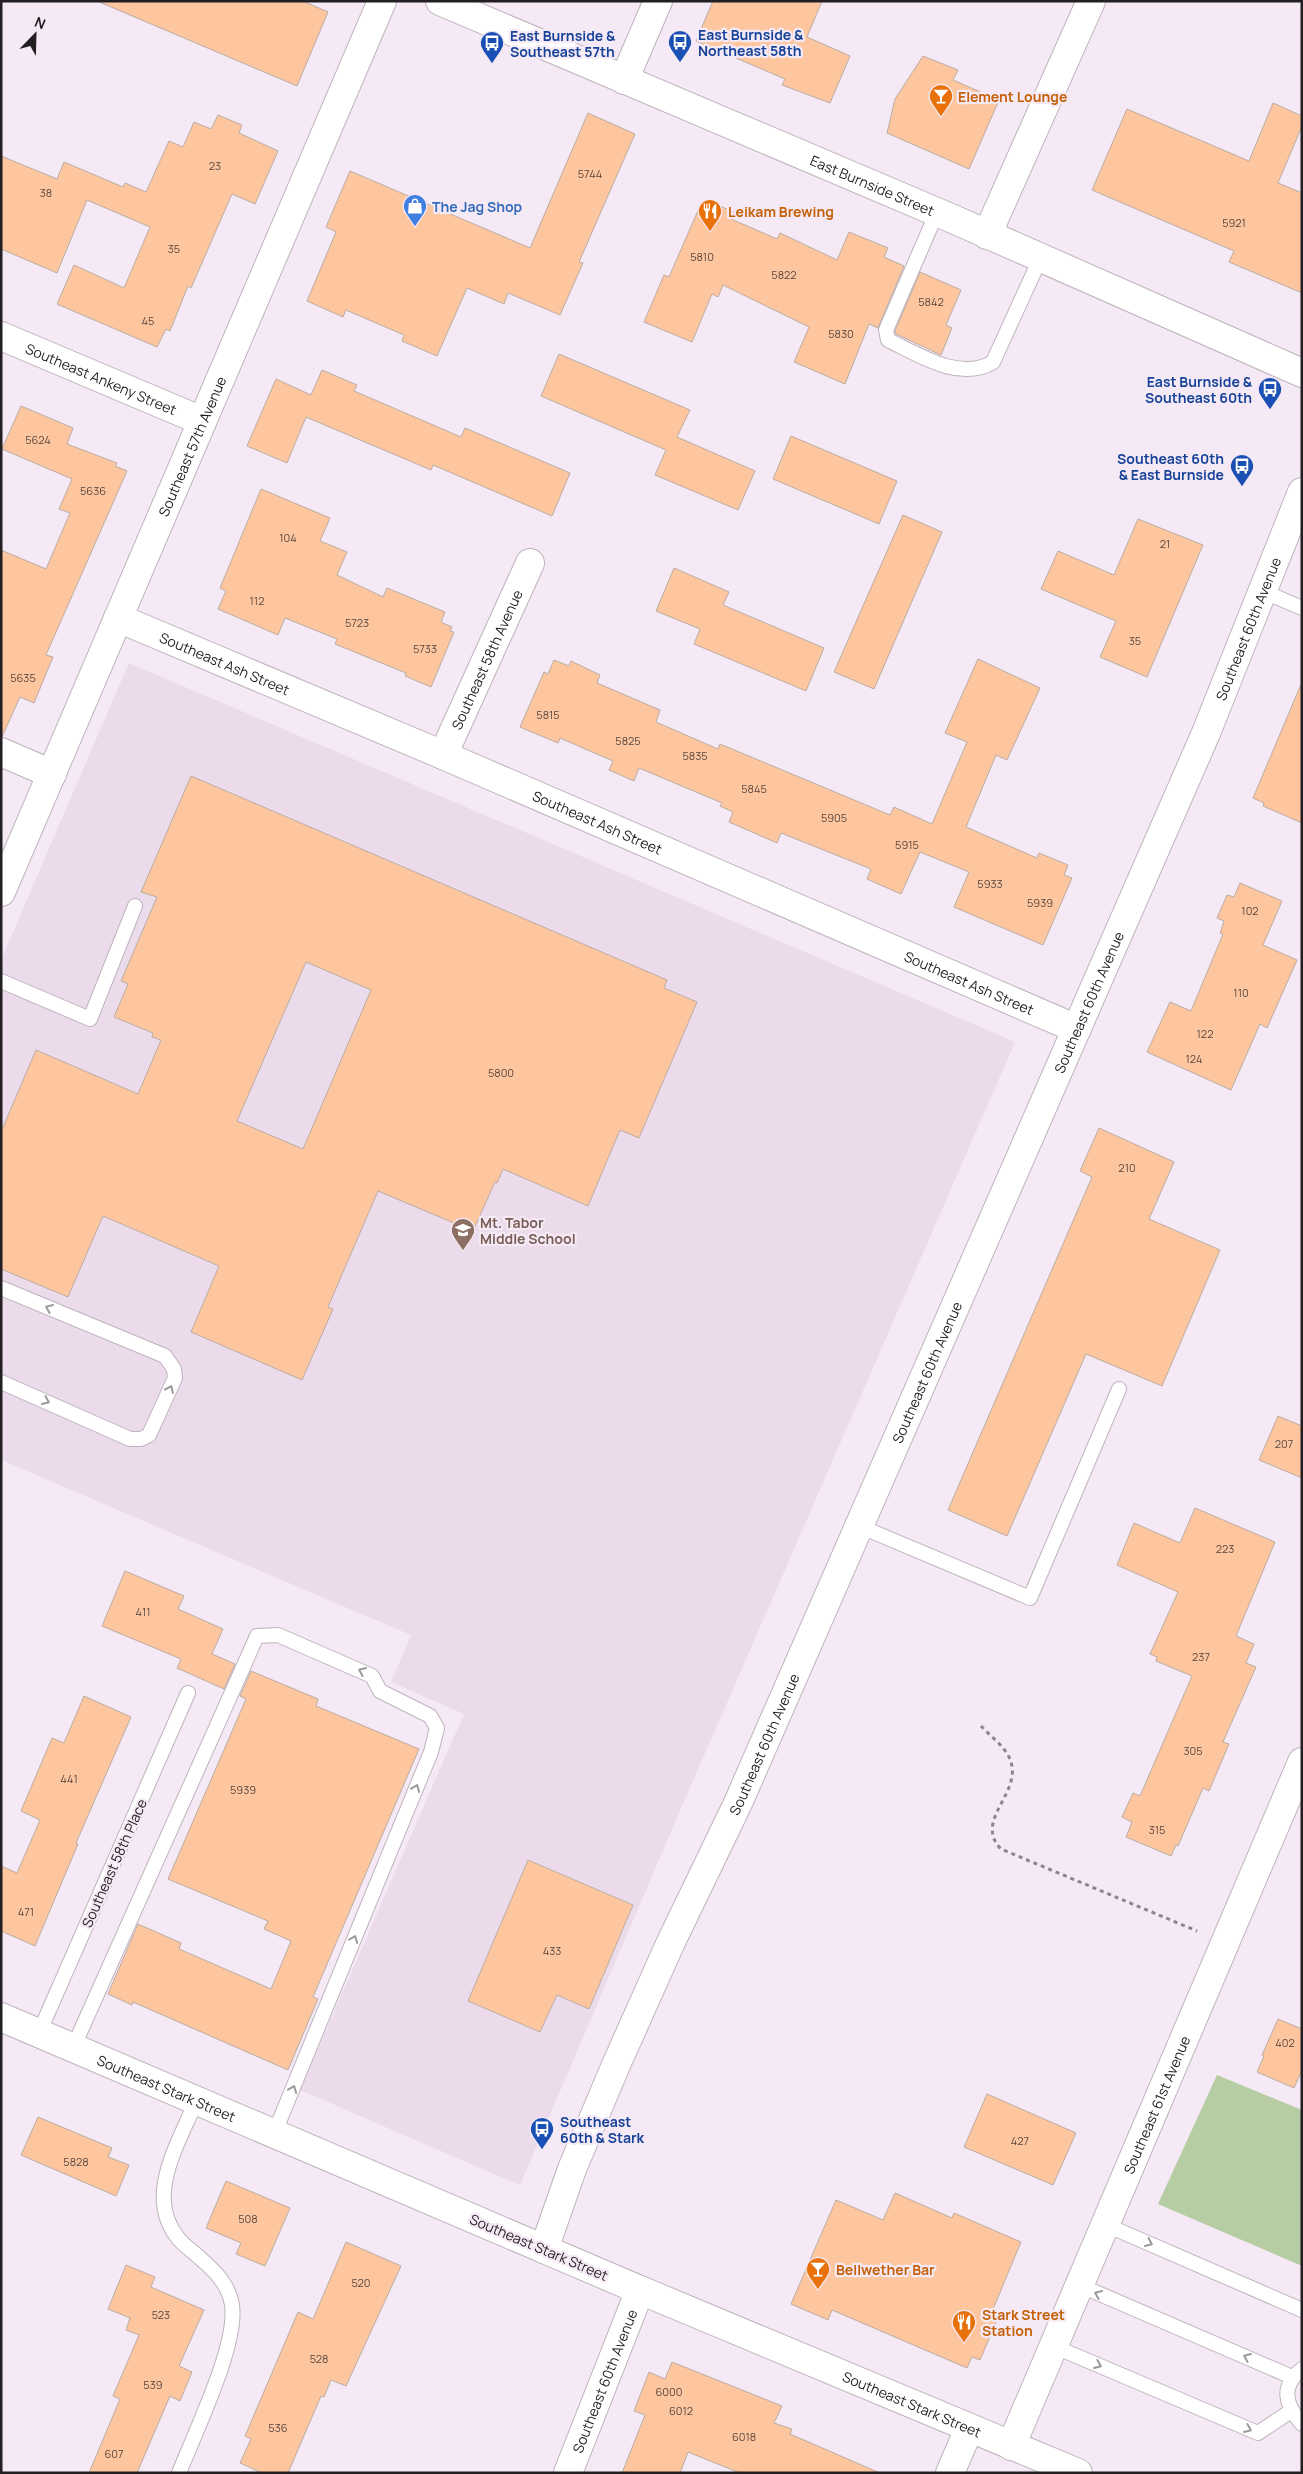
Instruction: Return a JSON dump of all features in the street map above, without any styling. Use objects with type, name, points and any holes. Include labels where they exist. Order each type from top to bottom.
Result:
[{"type":"street","name":"Southeast 57th Avenue","points":[[1,892],[382,1]]},
{"type":"street","name":"East Burnside Street","points":[[440,1],[937,212],[1302,373]]},
{"type":"street","points":[[624,80],[658,1]]},
{"type":"street","points":[[987,235],[1091,1]]},
{"type":"street","name":"Southeast Ankeny Street","points":[[1,336],[202,421]]},
{"type":"street","name":"Southeast 60th Avenue","points":[[544,2249],[572,2169],[620,2057],[670,1944],[738,1803],[1206,733],[1302,492]]},
{"type":"street","name":"Southeast 58th Avenue","points":[[443,754],[530,564]]},
{"type":"street","name":"Southeast Ash Street","points":[[118,618],[443,754],[1077,1029]]},
{"type":"street","points":[[1,752],[52,774]]},
{"type":"street","name":"Southeast 61st Avenue","points":[[1011,2446],[1302,1762]]},
{"type":"street","name":"Southeast Stark Street","points":[[1,2017],[640,2290],[1078,2473]]},
{"type":"street","name":"Southeast 60th Avenue","points":[[568,2473],[640,2290]]},
{"type":"street","points":[[950,2473],[969,2429]]},
{"type":"lane","points":[[937,212],[886,330],[888,340],[945,367],[981,369],[993,362],[1040,259]]},
{"type":"lane","points":[[1262,590],[1302,608]]},
{"type":"lane","points":[[1,981],[90,1019],[135,906]]},
{"type":"lane","points":[[1,1288],[165,1356],[174,1368],[175,1378],[149,1435],[141,1439],[130,1439],[1,1382]]},
{"type":"lane","points":[[859,1526],[1030,1598],[1119,1389]]},
{"type":"lane","points":[[73,2048],[257,1636],[278,1635],[372,1676],[380,1691],[430,1716],[437,1728],[427,1761],[274,2134]]},
{"type":"lane","name":"Southeast 58th Place","points":[[39,2033],[188,1693]]},
{"type":"lane","points":[[179,2473],[228,2349],[233,2325],[232,2304],[227,2289],[216,2272],[179,2239],[168,2221],[163,2206],[163,2190],[168,2172],[196,2100]]},
{"type":"lane","points":[[1104,2224],[1302,2310]]},
{"type":"lane","points":[[1079,2285],[1297,2373],[1287,2392],[1291,2411],[1302,2424]]},
{"type":"lane","points":[[1053,2346],[1258,2433],[1291,2411]]},
{"type":"path","points":[[981,1726],[1009,1756],[1014,1776],[991,1830],[994,1842],[1001,1849],[1225,1942]]},
{"type":"shaded area","name":"Mt. Tabor Middle School","points":[[129,663],[1015,1042],[682,1806],[520,2185],[300,2090],[464,1714],[391,1682],[411,1635],[1,1460],[1,960]]},
{"type":"green space","points":[[1217,2075],[1302,2110],[1302,2266],[1158,2204]]},
{"type":"building","points":[[97,1],[303,1],[328,12],[297,86]]},
{"type":"building","points":[[713,1],[822,1],[807,37],[850,56],[830,103],[782,85],[785,79],[696,41]]},
{"type":"building","name":"Element Lounge","points":[[923,56],[958,70],[953,80],[999,100],[969,169],[887,133],[895,99]]},
{"type":"building","points":[[1273,103],[1302,116],[1302,126],[1278,183],[1302,193],[1302,293],[1229,262],[1234,251],[1092,190],[1127,109],[1249,161]]},
{"type":"building","points":[[588,113],[635,134],[579,262],[583,263],[560,315],[508,293],[504,304],[467,288],[437,356],[402,341],[404,335],[346,310],[343,317],[307,301],[336,232],[326,227],[350,171],[530,248]]},
{"type":"building","points":[[218,115],[242,125],[239,133],[278,151],[255,204],[232,194],[191,288],[188,286],[170,331],[166,329],[157,347],[57,304],[74,265],[124,288],[150,227],[87,200],[57,273],[1,249],[1,156],[57,179],[64,162],[123,187],[125,183],[146,192],[169,141],[183,147],[194,122],[211,129]]},
{"type":"building","points":[[705,200],[734,212],[731,219],[777,239],[780,233],[837,260],[849,232],[888,248],[884,257],[904,266],[878,328],[869,324],[845,384],[794,362],[809,327],[723,285],[718,297],[712,294],[692,342],[644,322],[664,275],[669,277],[700,206],[702,207]]},
{"type":"building","points":[[920,272],[961,290],[946,325],[952,328],[941,355],[896,334],[895,331]]},
{"type":"building","points":[[559,354],[690,410],[677,437],[755,471],[738,510],[655,475],[666,450],[541,396]]},
{"type":"building","points":[[322,370],[357,385],[354,391],[461,437],[465,428],[570,473],[552,516],[433,465],[431,470],[306,417],[287,463],[247,446],[276,379],[311,395]]},
{"type":"building","points":[[21,406],[73,428],[67,444],[117,463],[115,466],[127,471],[46,655],[53,657],[34,703],[20,697],[2,737],[1,550],[46,569],[70,513],[59,509],[72,479],[2,449]]},
{"type":"building","points":[[791,436],[897,481],[879,524],[773,479]]},
{"type":"building","points":[[261,489],[330,518],[320,541],[347,552],[337,575],[383,597],[387,588],[445,612],[441,622],[452,627],[450,631],[454,632],[431,687],[405,676],[406,673],[335,644],[337,639],[285,618],[278,635],[218,609],[226,591],[220,588]]},
{"type":"building","points":[[903,515],[942,532],[874,689],[834,672]]},
{"type":"building","points":[[1138,519],[1203,545],[1147,677],[1100,657],[1116,621],[1041,589],[1058,551],[1114,575]]},
{"type":"building","points":[[674,568],[729,592],[723,605],[824,648],[806,691],[694,644],[700,629],[656,611]]},
{"type":"building","points":[[978,659],[1040,688],[1007,760],[996,755],[966,827],[1037,858],[1039,853],[1068,865],[1064,875],[1072,878],[1043,945],[954,907],[969,872],[920,852],[901,894],[867,879],[871,869],[781,833],[777,843],[729,822],[733,812],[720,806],[722,803],[639,768],[634,781],[609,770],[613,761],[560,738],[558,743],[520,727],[544,672],[548,674],[554,660],[569,666],[571,661],[600,675],[597,683],[660,710],[656,722],[718,749],[720,744],[890,815],[894,807],[932,824],[967,742],[945,733]]},
{"type":"building","points":[[1302,682],[1302,823],[1263,806],[1264,803],[1253,798]]},
{"type":"building","points":[[191,776],[667,980],[664,988],[697,1002],[639,1138],[620,1130],[588,1206],[503,1169],[497,1183],[495,1182],[473,1231],[378,1191],[328,1307],[333,1309],[302,1380],[191,1332],[219,1266],[103,1216],[68,1297],[1,1269],[1,1132],[36,1050],[138,1094],[161,1040],[152,1037],[153,1033],[114,1017],[128,984],[121,981],[157,897],[141,892]],"holes":[[[306,962],[371,990],[303,1149],[237,1121]]]},
{"type":"building","points":[[1240,883],[1282,901],[1263,945],[1297,960],[1267,1028],[1260,1024],[1231,1090],[1147,1052],[1170,1002],[1191,1011],[1223,934],[1220,933],[1224,921],[1217,918],[1227,895],[1234,897]]},
{"type":"building","points":[[1099,1128],[1174,1162],[1149,1219],[1220,1250],[1162,1386],[1086,1354],[1007,1536],[948,1510],[1092,1177],[1080,1171]]},
{"type":"building","points":[[1278,1416],[1302,1426],[1302,1478],[1259,1460]]},
{"type":"building","points":[[1195,1508],[1275,1542],[1236,1636],[1254,1644],[1246,1663],[1256,1667],[1223,1742],[1229,1744],[1209,1791],[1203,1788],[1178,1846],[1176,1845],[1171,1856],[1126,1837],[1132,1822],[1122,1817],[1133,1793],[1140,1796],[1192,1676],[1156,1661],[1157,1657],[1150,1654],[1178,1592],[1117,1565],[1134,1523],[1180,1543]]},
{"type":"building","points":[[125,1571],[184,1596],[178,1609],[223,1629],[212,1654],[235,1664],[224,1689],[177,1668],[181,1659],[102,1626]]},
{"type":"building","points":[[251,1671],[318,1699],[316,1706],[419,1749],[313,1997],[318,1999],[288,2070],[133,2002],[132,2005],[108,1994],[138,1924],[181,1943],[179,1949],[271,1989],[291,1941],[264,1929],[268,1921],[168,1879],[246,1699],[240,1696]]},
{"type":"building","points":[[84,1696],[131,1717],[76,1843],[78,1844],[35,1946],[1,1931],[1,1866],[17,1873],[40,1820],[21,1811],[52,1738],[64,1743]]},
{"type":"building","points":[[528,1860],[633,1905],[589,2009],[557,1995],[540,2032],[468,2001]]},
{"type":"building","points":[[1278,2019],[1302,2029],[1302,2070],[1294,2088],[1257,2072],[1264,2056],[1262,2055]]},
{"type":"building","points":[[987,2094],[1076,2133],[1053,2185],[964,2147]]},
{"type":"building","points":[[38,2117],[112,2148],[108,2157],[129,2165],[116,2196],[21,2155]]},
{"type":"building","points":[[226,2181],[290,2208],[265,2266],[236,2254],[241,2243],[206,2228]]},
{"type":"building","points":[[895,2193],[952,2218],[954,2213],[1021,2242],[991,2314],[998,2318],[980,2360],[972,2357],[967,2368],[832,2310],[828,2320],[791,2304],[836,2200],[883,2220]]},
{"type":"building","points":[[346,2242],[401,2266],[346,2386],[331,2380],[324,2397],[321,2396],[288,2473],[262,2473],[240,2463],[251,2439],[245,2436],[298,2312],[313,2319]]},
{"type":"building","points":[[126,2265],[155,2277],[151,2287],[204,2310],[179,2366],[192,2372],[180,2401],[170,2396],[137,2473],[89,2473],[120,2399],[113,2396],[139,2335],[126,2330],[130,2318],[108,2309]]},
{"type":"building","points":[[672,2362],[782,2406],[774,2423],[792,2429],[790,2434],[880,2473],[740,2473],[688,2452],[680,2473],[622,2473],[645,2415],[634,2411],[649,2372],[665,2379]]},
{"type":"place","name":"East Burnside & Northeast 58th","points":[[680,63]]},
{"type":"place","name":"East Burnside & Southeast 57th","points":[[492,64]]},
{"type":"place","name":"Element Lounge","points":[[941,117]]},
{"type":"place","name":"The Jag Shop","points":[[415,227]]},
{"type":"place","name":"Leikam Brewing","points":[[710,232]]},
{"type":"place","name":"East Burnside & Southeast 60th","points":[[1270,410]]},
{"type":"place","name":"Southeast 60th & East Burnside","points":[[1242,487]]},
{"type":"place","name":"Mt. Tabor Middle School","points":[[463,1251]]},
{"type":"place","name":"Southeast 60th & Stark","points":[[542,2150]]},
{"type":"place","name":"Bellwether Bar","points":[[818,2290]]},
{"type":"place","name":"Stark Street Station","points":[[964,2343]]}]
